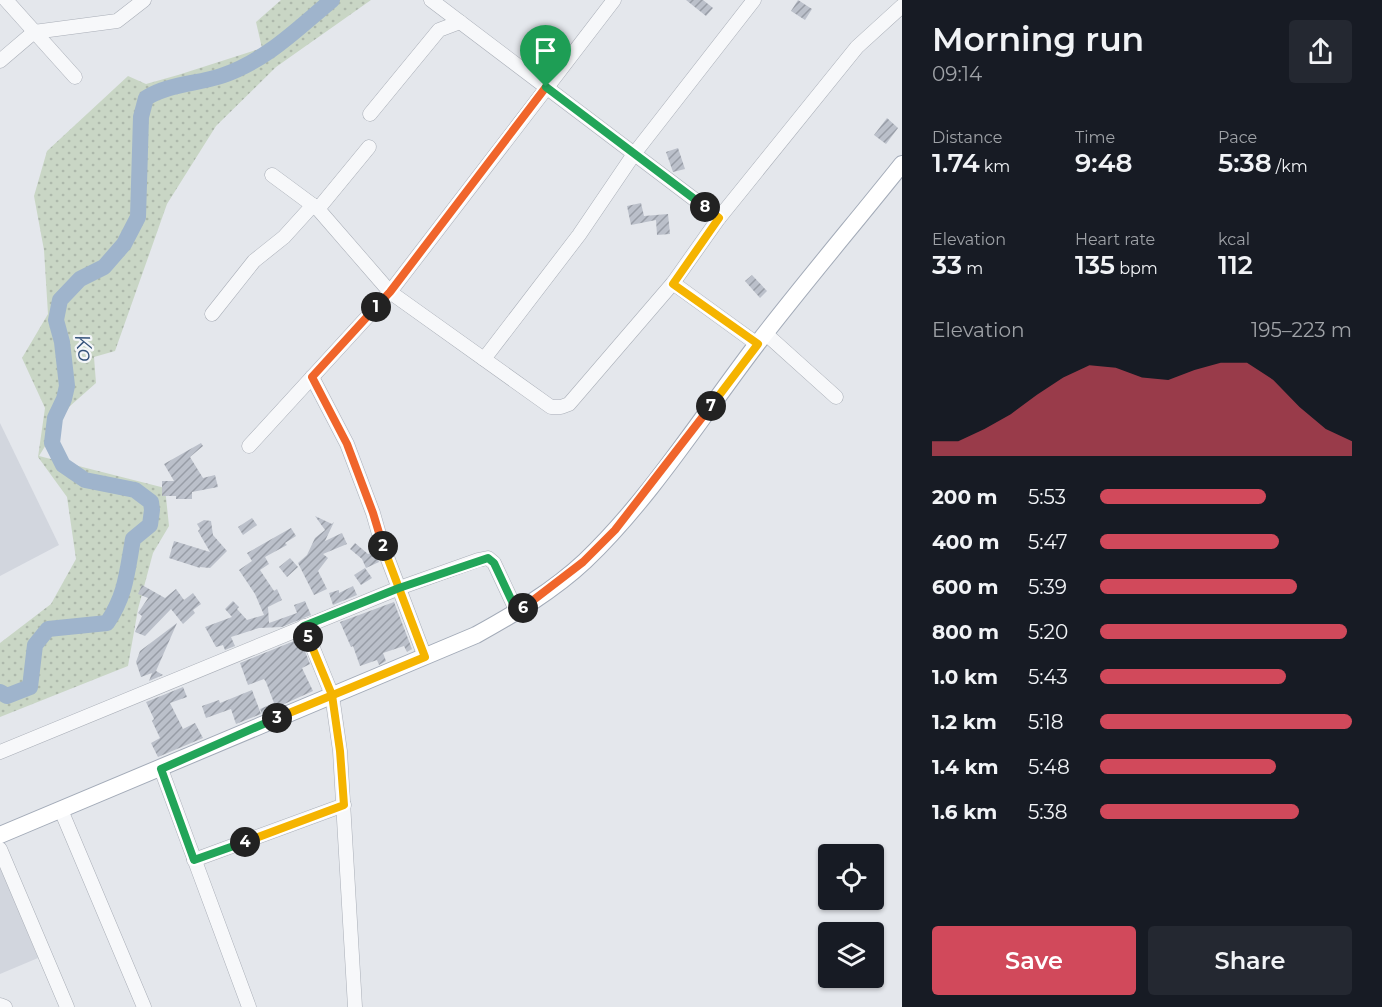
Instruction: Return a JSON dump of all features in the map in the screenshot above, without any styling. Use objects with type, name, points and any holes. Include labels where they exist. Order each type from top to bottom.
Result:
[{"type":"main road","points":[[0,835],[476,635],[517,612],[552,588],[583,562],[615,530],[762,339],[902,164]]},
{"type":"street","points":[[6,0],[75,77]]},
{"type":"street","points":[[0,61],[34,32],[117,21],[144,0]]},
{"type":"street","points":[[431,0],[719,218]]},
{"type":"street","points":[[249,446],[390,292],[614,0]]},
{"type":"street","points":[[484,359],[579,235],[634,153],[754,0]]},
{"type":"street","points":[[272,175],[315,207],[390,292],[551,407],[561,407],[570,404],[673,284],[719,218],[857,47],[902,6]]},
{"type":"street","points":[[370,114],[439,30],[460,21]]},
{"type":"street","points":[[212,314],[254,261],[284,237],[315,207],[369,147]]},
{"type":"street","points":[[673,284],[762,339],[836,397]]},
{"type":"street","points":[[312,377],[347,444],[425,657]]},
{"type":"street","points":[[0,752],[399,588],[488,558],[494,563],[517,612]]},
{"type":"street","points":[[304,626],[332,695],[340,751],[355,1007]]},
{"type":"street","points":[[161,769],[249,1007]]},
{"type":"street","points":[[194,860],[344,805]]},
{"type":"street","points":[[61,810],[144,1007]]},
{"type":"street","points":[[0,849],[66,1005],[51,1007]]},
{"type":"street","points":[[0,1005],[5,1007]]},
{"type":"shaded area","points":[[0,423],[59,545],[0,576]]},
{"type":"shaded area","points":[[0,865],[38,958],[0,974]]},
{"type":"green space","points":[[281,0],[371,0],[276,67],[216,126],[167,204],[115,351],[94,357],[96,383],[70,406],[39,456],[165,488],[169,526],[153,553],[138,609],[128,666],[0,717],[0,643],[51,604],[76,559],[67,497],[38,457],[45,408],[22,358],[48,314],[44,250],[34,196],[47,151],[128,76],[146,84],[262,48],[256,22]]},
{"type":"building","points":[[686,0],[703,0],[713,8],[706,16]]},
{"type":"building","points":[[798,0],[812,9],[805,20],[791,11]]},
{"type":"building","points":[[887,118],[898,128],[886,144],[874,135]]},
{"type":"building","points":[[678,148],[685,169],[673,172],[666,152]]},
{"type":"building","points":[[641,203],[644,216],[668,214],[670,234],[657,235],[656,220],[631,225],[627,206]]},
{"type":"building","points":[[752,275],[767,291],[760,298],[745,281]]},
{"type":"building","points":[[201,443],[203,446],[190,457],[203,478],[215,475],[218,487],[192,492],[192,499],[162,496],[162,481],[174,481],[164,464]]},
{"type":"building","points":[[315,516],[332,524],[334,522],[325,541],[342,533],[347,544],[323,554],[328,558],[318,571],[327,589],[314,595],[298,563],[307,555],[315,538],[325,530]]},
{"type":"building","points":[[252,518],[257,525],[243,535],[238,527]]},
{"type":"building","points":[[204,520],[211,521],[213,535],[227,551],[210,568],[200,568],[169,558],[174,541],[210,552],[198,531],[200,529],[197,524]]},
{"type":"building","points":[[291,528],[296,536],[285,543],[287,545],[265,557],[269,564],[260,570],[274,591],[277,589],[282,600],[268,607],[269,623],[297,613],[294,605],[305,601],[311,615],[282,627],[259,628],[231,637],[235,646],[225,650],[223,645],[216,647],[205,627],[232,617],[225,609],[233,601],[247,620],[264,615],[255,594],[239,570],[252,561],[247,553]]},
{"type":"building","points":[[355,543],[368,554],[375,551],[379,562],[366,568],[362,559],[350,549]]},
{"type":"building","points":[[290,558],[298,567],[287,577],[279,567]]},
{"type":"building","points":[[365,568],[372,578],[361,585],[354,575]]},
{"type":"building","points":[[142,585],[165,598],[176,589],[184,600],[193,593],[201,604],[193,610],[195,613],[183,624],[171,609],[145,636],[135,632],[142,616],[138,613],[148,598],[138,594]]},
{"type":"building","points":[[353,586],[357,595],[333,605],[329,593],[339,590],[339,593]]},
{"type":"building","points":[[394,602],[412,649],[407,652],[404,646],[383,653],[386,661],[379,665],[377,660],[360,666],[353,646],[351,647],[340,622]]},
{"type":"building","points":[[177,623],[156,671],[163,675],[149,681],[152,673],[141,677],[136,662],[140,651]]},
{"type":"building","points":[[294,641],[295,643],[301,641],[310,664],[302,668],[313,691],[262,714],[260,709],[274,703],[266,682],[264,679],[248,685],[240,663]]},
{"type":"building","points":[[183,687],[187,697],[170,703],[183,729],[195,723],[203,738],[158,757],[151,743],[160,738],[146,702]]},
{"type":"building","points":[[252,690],[261,714],[236,724],[231,709],[206,718],[202,706],[219,700],[220,703]]},
{"type":"waterway","name":"Ko","points":[[0,692],[7,696],[30,687],[35,645],[48,629],[107,623],[122,593],[133,539],[150,525],[151,502],[135,490],[85,480],[63,465],[52,443],[55,418],[67,386],[62,342],[56,320],[60,300],[80,279],[104,267],[124,244],[138,217],[141,117],[146,98],[173,87],[212,79],[237,70],[267,53],[332,0]]},
{"type":"route","points":[[546,87],[390,292],[312,377],[333,413],[347,444],[381,541],[399,588],[425,657],[332,695],[161,769],[194,860],[344,805],[340,751],[332,695],[304,626],[399,588],[488,558],[494,563],[517,612],[552,588],[583,562],[615,530],[758,344],[673,284],[719,218],[546,87]]}]
